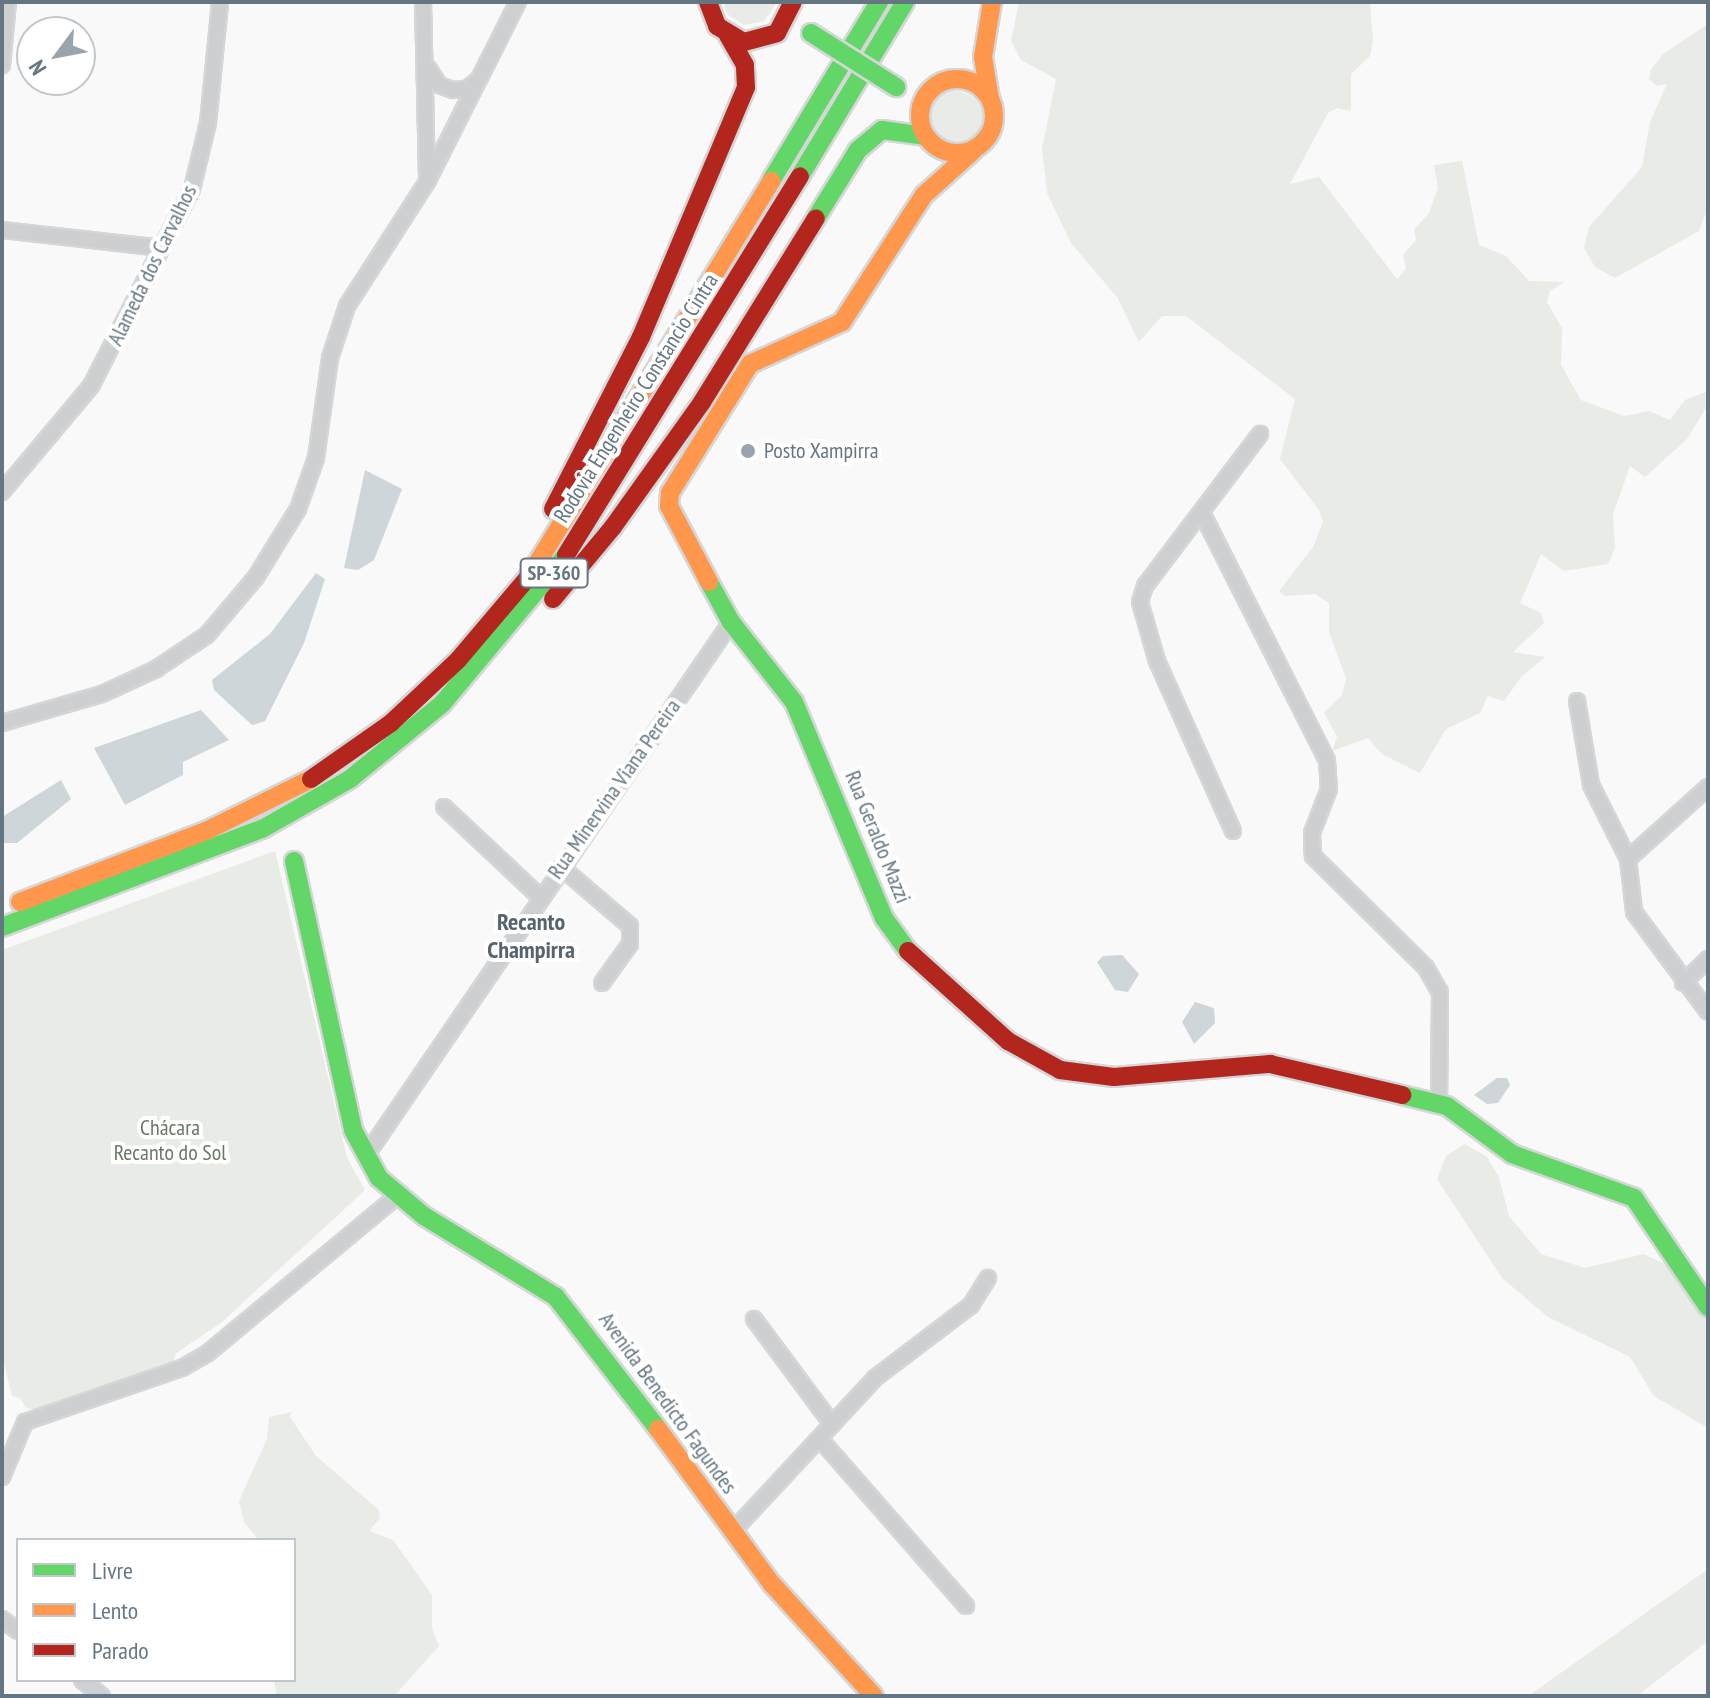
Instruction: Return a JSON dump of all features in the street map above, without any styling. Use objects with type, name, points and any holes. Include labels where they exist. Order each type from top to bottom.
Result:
[{"type":"main road","points":[[708,2],[717,26],[728,36],[744,42],[777,33],[810,33]]},
{"type":"main road","points":[[777,33],[793,2]]},
{"type":"main road","points":[[793,2],[810,33],[898,89],[926,134]]},
{"type":"main road","name":"Rodovia Engenheiro Constancio Cintra","points":[[2,908],[206,831],[304,784],[391,723],[458,660],[534,570],[879,2]]},
{"type":"main road","name":"Rodovia Engenheiro Constancio Cintra","points":[[2,927],[198,857],[272,823],[390,751],[477,668],[547,583],[598,507],[905,2]]},
{"type":"main road","points":[[924,195],[973,151],[992,128],[983,57],[992,2]]},
{"type":"main road","points":[[458,660],[537,539],[571,475],[712,177],[748,77],[728,36]]},
{"type":"main road","points":[[898,89],[967,80],[990,99]]},
{"type":"main road","points":[[924,195],[926,134],[920,106],[937,84]]},
{"type":"main road","points":[[477,668],[522,634],[628,507],[702,402],[870,136],[882,130],[926,134],[959,154],[973,151]]},
{"type":"main road","name":"Rua Geraldo Mazzi","points":[[924,195],[842,322],[750,364],[670,493],[673,521],[731,622],[794,702],[870,889],[895,936],[924,969],[1008,1041],[1060,1070],[1114,1077],[1270,1064],[1439,1104],[1512,1154],[1634,1198],[1708,1307]]},
{"type":"main road","name":"Avenida Benedicto Fagundes","points":[[294,861],[343,1091],[365,1157],[397,1196],[532,1281],[576,1318],[732,1532],[874,1696]]},
{"type":"street","points":[[2,65],[8,2]]},
{"type":"street","name":"Alameda dos Carvalhos","points":[[2,492],[91,386],[162,248],[202,157],[220,2]]},
{"type":"street","points":[[423,2],[427,67],[427,182]]},
{"type":"street","points":[[2,723],[102,694],[156,669],[207,635],[256,577],[298,509],[316,458],[330,358],[347,306],[427,182],[518,2]]},
{"type":"street","points":[[427,67],[439,85],[453,90],[467,89],[481,77]]},
{"type":"street","points":[[2,230],[162,248]]},
{"type":"street","points":[[1233,831],[1157,661],[1141,613],[1145,586],[1203,515],[1260,434]]},
{"type":"street","points":[[1203,515],[1327,761],[1329,789],[1312,833],[1313,856],[1426,968],[1440,992],[1439,1104]]},
{"type":"street","name":"Rua Minervina Viana Pereira","points":[[365,1157],[731,622]]},
{"type":"street","points":[[1577,701],[1591,785],[1628,859],[1634,912],[1683,983],[1708,1012]]},
{"type":"street","points":[[1628,859],[1708,787]]},
{"type":"street","points":[[444,807],[540,897]]},
{"type":"street","points":[[561,867],[630,926],[630,944],[602,983]]},
{"type":"street","points":[[1683,983],[1708,959]]},
{"type":"street","points":[[2,1477],[25,1422],[182,1368],[208,1353],[397,1196]]},
{"type":"street","points":[[732,1532],[892,1362],[971,1305],[988,1278]]},
{"type":"street","points":[[754,1319],[832,1424]]},
{"type":"street","points":[[820,1439],[966,1606]]},
{"type":"street","points":[[84,1682],[102,1696]]},
{"type":"green space","points":[[723,2],[775,2],[775,5],[764,21],[744,25],[727,14]]},
{"type":"green space","points":[[1019,2],[1370,2],[1373,40],[1370,56],[1351,74],[1351,111],[1337,108],[1328,113],[1290,184],[1319,177],[1397,279],[1406,269],[1403,255],[1416,240],[1414,230],[1429,213],[1438,188],[1434,165],[1462,161],[1479,245],[1506,256],[1529,281],[1564,282],[1550,291],[1547,302],[1562,328],[1561,365],[1581,400],[1624,416],[1649,411],[1670,420],[1685,400],[1708,391],[1708,405],[1687,439],[1645,477],[1630,466],[1613,514],[1615,548],[1608,564],[1564,571],[1541,554],[1520,603],[1541,613],[1544,623],[1513,652],[1545,657],[1522,676],[1504,701],[1488,696],[1480,713],[1446,729],[1420,773],[1382,754],[1368,738],[1332,751],[1337,737],[1324,713],[1342,695],[1346,678],[1329,632],[1329,603],[1315,594],[1285,596],[1279,591],[1313,547],[1323,522],[1319,510],[1280,459],[1295,399],[1186,316],[1162,316],[1139,342],[1117,297],[1071,243],[1047,193],[1042,149],[1056,79],[1021,60],[1011,41]]},
{"type":"green space","points":[[1708,24],[1708,207],[1699,231],[1615,278],[1595,267],[1584,248],[1589,227],[1642,167],[1650,122],[1667,84],[1657,86],[1649,79],[1651,69],[1663,54]]},
{"type":"green space","points":[[955,91],[975,99],[983,119],[975,139],[955,147],[935,139],[927,119],[935,99]]},
{"type":"green space","name":"Chácara Recanto do Sol","points":[[275,851],[347,1158],[365,1190],[222,1322],[175,1354],[173,1370],[153,1387],[73,1414],[26,1408],[20,1398],[12,1396],[2,1355],[2,950]]},
{"type":"green space","points":[[1465,1144],[1487,1157],[1499,1177],[1509,1216],[1541,1254],[1585,1268],[1644,1254],[1669,1266],[1708,1300],[1708,1428],[1654,1396],[1630,1357],[1548,1317],[1502,1278],[1437,1179],[1446,1156]]},
{"type":"green space","points":[[292,1412],[290,1417],[316,1456],[379,1510],[380,1518],[369,1531],[393,1540],[432,1595],[432,1628],[439,1646],[394,1696],[277,1696],[274,1682],[296,1682],[296,1538],[257,1538],[244,1522],[239,1501],[267,1439],[269,1417]]},
{"type":"green space","points":[[1708,1569],[1708,1641],[1637,1696],[1528,1696]]},
{"type":"shaded area","points":[[365,470],[402,489],[374,560],[358,570],[344,568]]},
{"type":"shaded area","points":[[316,573],[325,579],[304,643],[265,721],[252,725],[214,690],[212,680],[270,634]]},
{"type":"shaded area","points":[[201,710],[229,740],[183,762],[183,775],[125,805],[94,748]]},
{"type":"shaded area","points":[[61,780],[71,799],[17,843],[2,843],[2,817]]},
{"type":"shaded area","points":[[1122,955],[1139,974],[1128,992],[1115,990],[1097,962],[1103,956]]},
{"type":"shaded area","points":[[1195,1002],[1214,1008],[1215,1023],[1194,1044],[1182,1022]]},
{"type":"shaded area","points":[[1497,1078],[1507,1078],[1510,1085],[1498,1103],[1487,1104],[1474,1095]]},
{"type":"traffic: fast","points":[[771,181],[879,2]]},
{"type":"traffic: fast","points":[[800,176],[905,2]]},
{"type":"traffic: fast","points":[[811,33],[896,87]]},
{"type":"traffic: fast","points":[[816,218],[858,150],[882,130],[925,136]]},
{"type":"traffic: fast","points":[[2,927],[262,829],[350,779],[442,704],[566,555]]},
{"type":"traffic: fast","points":[[709,582],[731,622],[794,702],[884,918],[908,951]]},
{"type":"traffic: fast","points":[[294,861],[353,1130],[379,1178],[424,1216],[556,1297],[658,1429]]},
{"type":"traffic: fast","points":[[1402,1095],[1447,1106],[1512,1154],[1634,1198],[1708,1307]]},
{"type":"traffic: slow","points":[[990,99],[983,57],[992,2]]},
{"type":"traffic: slow","points":[[950,79],[964,79],[978,85],[988,95],[994,116],[988,137],[978,147],[964,153],[950,153],[936,147],[926,137],[920,123],[920,109],[926,95],[936,85],[950,79]]},
{"type":"traffic: slow","points":[[709,582],[669,506],[670,493],[750,364],[842,322],[924,195],[973,151]]},
{"type":"traffic: slow","points":[[530,575],[771,181]]},
{"type":"traffic: slow","points":[[20,902],[206,831],[311,779]]},
{"type":"traffic: slow","points":[[658,1429],[772,1584],[874,1696]]},
{"type":"traffic: jam","points":[[708,2],[717,26],[744,42],[777,33],[793,2]]},
{"type":"traffic: jam","points":[[553,509],[641,337],[746,87],[745,65],[728,36]]},
{"type":"traffic: jam","points":[[566,555],[800,176]]},
{"type":"traffic: jam","points":[[553,599],[613,527],[702,402],[816,218]]},
{"type":"traffic: jam","points":[[311,779],[391,723],[458,660],[530,575]]},
{"type":"traffic: jam","points":[[908,951],[1008,1041],[1060,1070],[1114,1077],[1270,1064],[1402,1095]]},
{"type":"place","name":"Posto Xampirra","points":[[748,451]]},
{"type":"district","name":"Recanto Champirra","points":[[531,936]]}]
